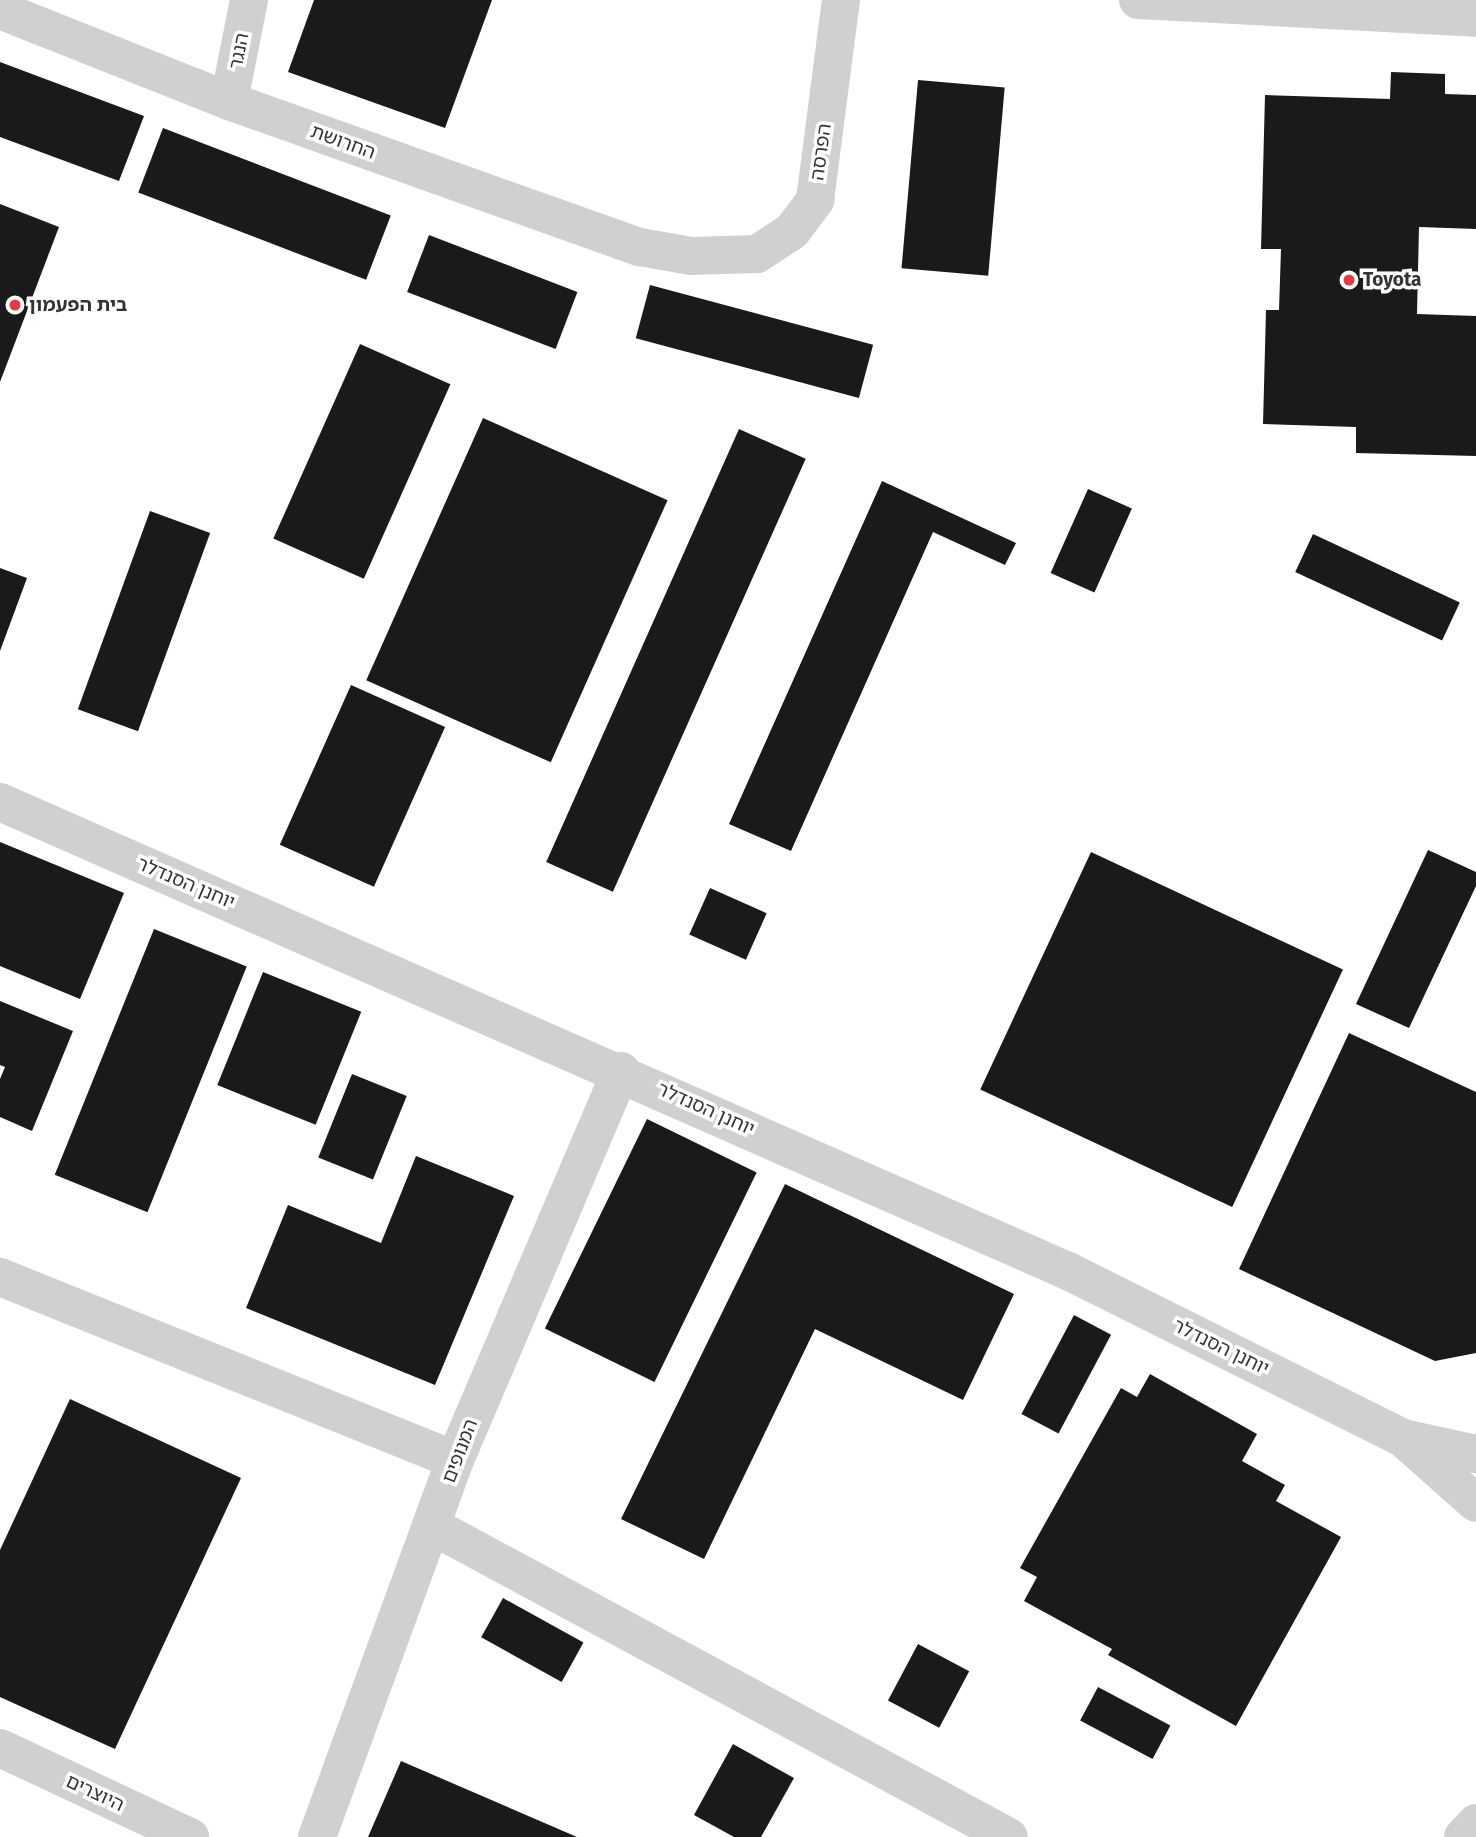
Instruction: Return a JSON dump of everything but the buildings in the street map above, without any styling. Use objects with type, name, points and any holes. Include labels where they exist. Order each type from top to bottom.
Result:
[{"type":"street","name":"הנגר","points":[[229,101],[249,0]]},
{"type":"street","name":"הפרסה","points":[[691,256],[757,254],[792,231],[815,200],[841,0]]},
{"type":"street","points":[[1139,0],[1476,18]]},
{"type":"street","name":"החרושת","points":[[0,10],[229,101],[640,247],[691,256]]},
{"type":"street","name":"יוחנן הסנדלר","points":[[0,802],[621,1072],[1068,1271],[1403,1438],[1476,1454]]},
{"type":"street","name":"המנופים","points":[[317,1837],[434,1527],[455,1460],[621,1072]]},
{"type":"street","points":[[0,1277],[455,1460]]},
{"type":"street","name":"יוחנן הסנדלר","points":[[1403,1438],[1476,1503]]},
{"type":"street","points":[[434,1527],[1009,1837]]},
{"type":"street","name":"היוצרים","points":[[0,1748],[190,1837]]},
{"type":"street","points":[[1463,1837],[1476,1823]]},
{"type":"place","name":"Toyota","points":[[1349,280]]},
{"type":"place","name":"בית הפעמון","points":[[15,305]]}]
